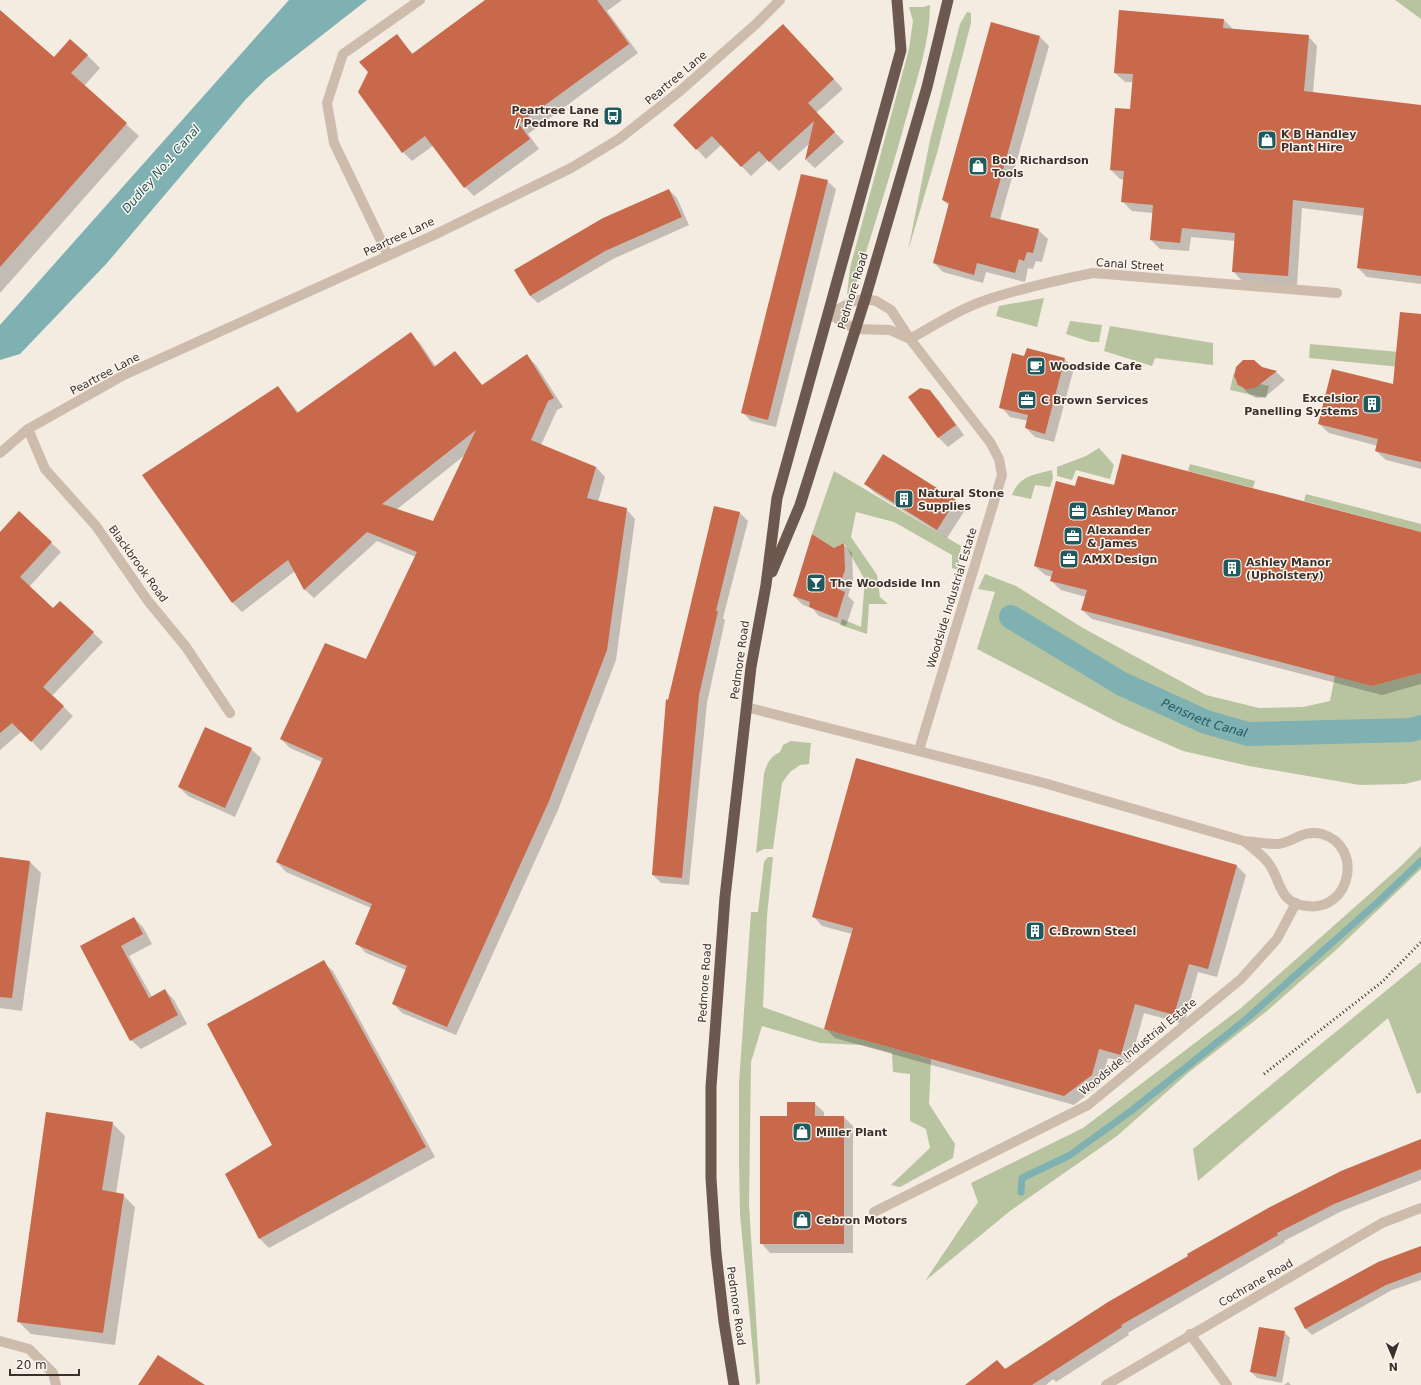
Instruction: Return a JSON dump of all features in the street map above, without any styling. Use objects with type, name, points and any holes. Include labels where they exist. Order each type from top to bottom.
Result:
[{"type":"highway","name":"Pedmore Road","points":[[734,1385],[723,1314],[716,1253],[711,1178],[711,1087],[725,897],[746,707],[758,620],[766,585],[777,498],[901,50],[897,0]]},
{"type":"highway","name":"Pedmore Road","points":[[766,585],[800,505],[855,329],[927,87],[948,0]]},
{"type":"street","points":[[388,255],[334,144],[327,103],[343,54],[420,0]]},
{"type":"street","name":"Peartree Lane","points":[[0,453],[28,429],[124,375],[434,235],[571,168],[619,139],[680,91],[756,24],[780,0]]},
{"type":"street","name":"Canal Street","points":[[910,338],[965,309],[989,299],[1063,279],[1093,273],[1337,293]]},
{"type":"street","points":[[829,314],[854,301],[864,299],[876,301],[891,310],[910,338]]},
{"type":"street","points":[[829,314],[855,329],[890,330],[910,338]]},
{"type":"street","name":"Woodside Industrial Estate","points":[[910,338],[990,442],[999,459],[1002,475],[919,750]]},
{"type":"street","name":"Blackbrook Road","points":[[28,429],[45,469],[96,526],[148,601],[186,647],[230,713]]},
{"type":"street","points":[[746,707],[919,750],[1051,785],[1244,841],[1277,844],[1287,842],[1298,836],[1310,833],[1322,834],[1333,840],[1343,851],[1347,859],[1348,871],[1346,883],[1340,893],[1331,901],[1320,906],[1307,906],[1296,903],[1286,896],[1278,886],[1268,863],[1244,841]]},
{"type":"street","name":"Woodside Industrial Estate","points":[[874,1212],[1088,1105],[1242,979],[1277,939],[1296,903]]},
{"type":"street","name":"Cochrane Road","points":[[1106,1385],[1190,1334],[1382,1223],[1421,1208]]},
{"type":"street","points":[[1190,1334],[1227,1385]]},
{"type":"street","points":[[0,1341],[30,1349],[53,1373],[56,1385]]},
{"type":"green space","points":[[1395,0],[1421,0],[1421,19]]},
{"type":"green space","points":[[930,5],[928,32],[920,70],[889,178],[853,294],[847,294],[850,268],[909,49],[913,21],[909,7],[923,7]]},
{"type":"green space","points":[[967,12],[971,13],[971,23],[937,153],[908,251],[930,140],[960,24]]},
{"type":"green space","points":[[1044,298],[1037,327],[996,316],[999,306]]},
{"type":"green space","points":[[1070,321],[1102,325],[1099,342],[1091,342],[1066,334]]},
{"type":"green space","points":[[1110,326],[1213,343],[1213,365],[1155,358],[1152,366],[1104,351]]},
{"type":"green space","points":[[1310,344],[1421,354],[1421,369],[1309,358]]},
{"type":"green space","points":[[1234,372],[1236,381],[1242,387],[1251,388],[1260,384],[1269,386],[1266,398],[1230,390]]},
{"type":"green space","points":[[1099,448],[1114,465],[1110,479],[1076,470],[1072,480],[1057,476],[1057,467],[1086,456]]},
{"type":"green space","points":[[1190,464],[1255,481],[1253,488],[1188,471]]},
{"type":"green space","points":[[1052,470],[1053,478],[1050,487],[1035,485],[1031,499],[1012,495],[1015,488],[1023,480],[1028,477]]},
{"type":"green space","points":[[834,471],[961,546],[958,570],[952,568],[952,555],[894,522],[856,512],[851,537],[877,575],[880,597],[888,604],[869,604],[867,634],[840,625],[842,619],[861,627],[865,580],[844,543],[834,548],[812,534]]},
{"type":"green space","points":[[1306,494],[1421,524],[1421,532],[1304,501]]},
{"type":"green space","points":[[985,574],[1016,586],[1083,628],[1206,695],[1259,708],[1303,707],[1330,701],[1335,676],[1372,686],[1421,673],[1421,780],[1405,784],[1360,785],[1249,766],[1183,751],[1121,724],[977,649],[995,592],[978,589]]},
{"type":"green space","points":[[791,741],[811,743],[809,764],[800,765],[790,772],[782,783],[773,849],[764,849],[756,853],[765,770],[769,761],[780,752],[783,745]]},
{"type":"green space","points":[[1421,846],[1421,869],[1337,949],[1267,1011],[1188,1073],[1117,1136],[1010,1211],[925,1281],[978,1202],[971,1183],[1083,1128],[1241,1008],[1401,866]]},
{"type":"green space","points":[[768,857],[773,857],[767,916],[763,1007],[824,1029],[931,1059],[929,1104],[955,1144],[953,1158],[900,1187],[891,1185],[930,1148],[926,1129],[910,1121],[910,1074],[893,1072],[892,1053],[862,1045],[820,1043],[762,1026],[751,1062],[749,1204],[760,1383],[756,1385],[740,1214],[739,1083],[751,912],[758,912],[764,862]]},
{"type":"green space","points":[[1421,962],[1421,1092],[1417,1094],[1388,1018],[1198,1181],[1193,1149]]},
{"type":"water","name":"Dudley No.1 Canal","points":[[289,0],[367,0],[266,79],[246,99],[107,263],[20,354],[0,360],[0,325]]},
{"type":"building","points":[[485,0],[597,0],[629,44],[519,124],[530,139],[464,188],[425,136],[402,153],[358,92],[368,72],[359,62],[397,34],[412,54]]},
{"type":"building","points":[[0,10],[54,57],[70,39],[88,55],[71,73],[127,123],[0,267]]},
{"type":"building","name":"K B Handley Plant Hire","points":[[1119,10],[1224,19],[1223,28],[1309,35],[1304,91],[1421,105],[1421,276],[1357,268],[1364,208],[1293,200],[1288,276],[1232,272],[1235,233],[1182,228],[1180,243],[1150,240],[1153,205],[1121,202],[1124,171],[1110,170],[1115,108],[1130,109],[1133,74],[1114,73]]},
{"type":"building","name":"Bob Richardson Tools","points":[[991,22],[1040,36],[990,217],[1039,229],[1033,253],[1027,252],[1024,261],[1019,259],[1015,273],[977,263],[974,275],[933,263],[949,203],[942,200]]},
{"type":"building","points":[[783,24],[834,79],[808,103],[835,132],[805,160],[814,121],[769,162],[759,151],[741,167],[712,136],[696,150],[673,125]]},
{"type":"building","points":[[801,174],[828,180],[768,420],[741,413]]},
{"type":"building","points":[[669,189],[682,217],[605,251],[530,296],[514,270],[603,218]]},
{"type":"building","name":"Excelsior Panelling Systems","points":[[1400,312],[1421,314],[1421,462],[1375,451],[1378,439],[1318,424],[1332,369],[1393,384]]},
{"type":"building","points":[[411,332],[434,367],[455,351],[482,385],[527,354],[554,398],[548,401],[531,440],[596,467],[587,498],[627,508],[607,650],[549,801],[447,1027],[392,1004],[407,966],[355,944],[372,904],[276,862],[323,758],[280,739],[325,643],[366,659],[417,552],[367,532],[304,590],[288,560],[232,603],[142,475],[278,386],[297,413]],"holes":[[[476,430],[433,521],[382,504]]]},
{"type":"building","points":[[1027,348],[1065,358],[1045,434],[1025,428],[1028,415],[999,408],[1012,353],[1024,356]]},
{"type":"building","points":[[1243,360],[1254,360],[1262,367],[1277,371],[1255,388],[1246,389],[1238,385],[1234,376],[1236,367]]},
{"type":"building","points":[[920,388],[930,390],[956,425],[938,438],[908,397]]},
{"type":"building","name":"Natural Stone Supplies","points":[[883,454],[956,500],[937,530],[864,484]]},
{"type":"building","name":"Ashley Manor (Upholstery)","points":[[1122,454],[1421,532],[1421,673],[1372,686],[1081,610],[1087,590],[1050,581],[1053,571],[1034,566],[1056,481],[1075,486],[1078,476],[1114,485]]},
{"type":"building","points":[[714,506],[740,512],[716,611],[718,611],[699,695],[682,878],[652,875],[666,699],[668,700]]},
{"type":"building","points":[[19,511],[52,542],[20,577],[53,608],[60,601],[94,632],[43,687],[64,706],[31,742],[12,723],[0,733],[0,532]]},
{"type":"building","name":"The Woodside Inn","points":[[812,534],[834,548],[844,543],[845,570],[838,589],[845,592],[837,618],[809,607],[810,602],[793,596]]},
{"type":"building","points":[[205,727],[252,748],[225,808],[178,787]]},
{"type":"building","name":"C.Brown Steel","points":[[856,758],[1237,865],[1208,969],[1189,964],[1174,1015],[1135,1004],[1121,1055],[1099,1049],[1092,1075],[1064,1096],[824,1029],[853,928],[812,917]]},
{"type":"building","points":[[0,857],[30,861],[12,998],[0,997]]},
{"type":"building","points":[[134,917],[143,934],[121,946],[149,998],[165,989],[178,1015],[130,1041],[80,946]]},
{"type":"building","points":[[324,960],[426,1147],[259,1239],[225,1174],[272,1145],[207,1024]]},
{"type":"building","points":[[787,1102],[815,1102],[815,1116],[844,1116],[844,1244],[760,1244],[760,1116],[787,1116]]},
{"type":"building","points":[[46,1112],[113,1122],[102,1190],[124,1194],[103,1333],[17,1322]]},
{"type":"building","points":[[1421,1139],[1421,1169],[1334,1204],[1277,1233],[1278,1235],[1121,1325],[1122,1327],[1032,1385],[965,1385],[997,1360],[1005,1369],[1108,1302],[1188,1256],[1187,1254],[1270,1207],[1341,1171]]},
{"type":"building","points":[[1421,1246],[1421,1272],[1386,1285],[1305,1329],[1294,1308],[1378,1262]]},
{"type":"building","points":[[1259,1327],[1285,1331],[1276,1377],[1250,1372]]},
{"type":"building","points":[[158,1355],[205,1385],[138,1385]]},
{"type":"waterway","name":"Pensnett Canal","points":[[1011,617],[1122,684],[1206,722],[1248,734],[1411,730],[1421,727]]},
{"type":"waterway","points":[[1021,1192],[1022,1178],[1070,1155],[1131,1111],[1244,1021],[1378,902],[1421,861]]},
{"type":"railway","points":[[1264,1074],[1382,982],[1421,942]]},
{"type":"place","name":"Peartree Lane / Pedmore Rd","points":[[613,116]]},
{"type":"place","name":"K B Handley Plant Hire","points":[[1267,140]]},
{"type":"place","name":"Bob Richardson Tools","points":[[978,166]]},
{"type":"place","name":"Woodside Cafe","points":[[1036,366]]},
{"type":"place","name":"C Brown Services","points":[[1027,400]]},
{"type":"place","name":"Excelsior Panelling Systems","points":[[1372,404]]},
{"type":"place","name":"Natural Stone Supplies","points":[[904,499]]},
{"type":"place","name":"Ashley Manor","points":[[1078,511]]},
{"type":"place","name":"Alexander & James","points":[[1073,536]]},
{"type":"place","name":"AMX Design","points":[[1069,559]]},
{"type":"place","name":"Ashley Manor (Upholstery)","points":[[1232,568]]},
{"type":"place","name":"The Woodside Inn","points":[[816,583]]},
{"type":"place","name":"C.Brown Steel","points":[[1035,931]]},
{"type":"place","name":"Miller Plant","points":[[802,1132]]},
{"type":"place","name":"Cebron Motors","points":[[802,1220]]}]
